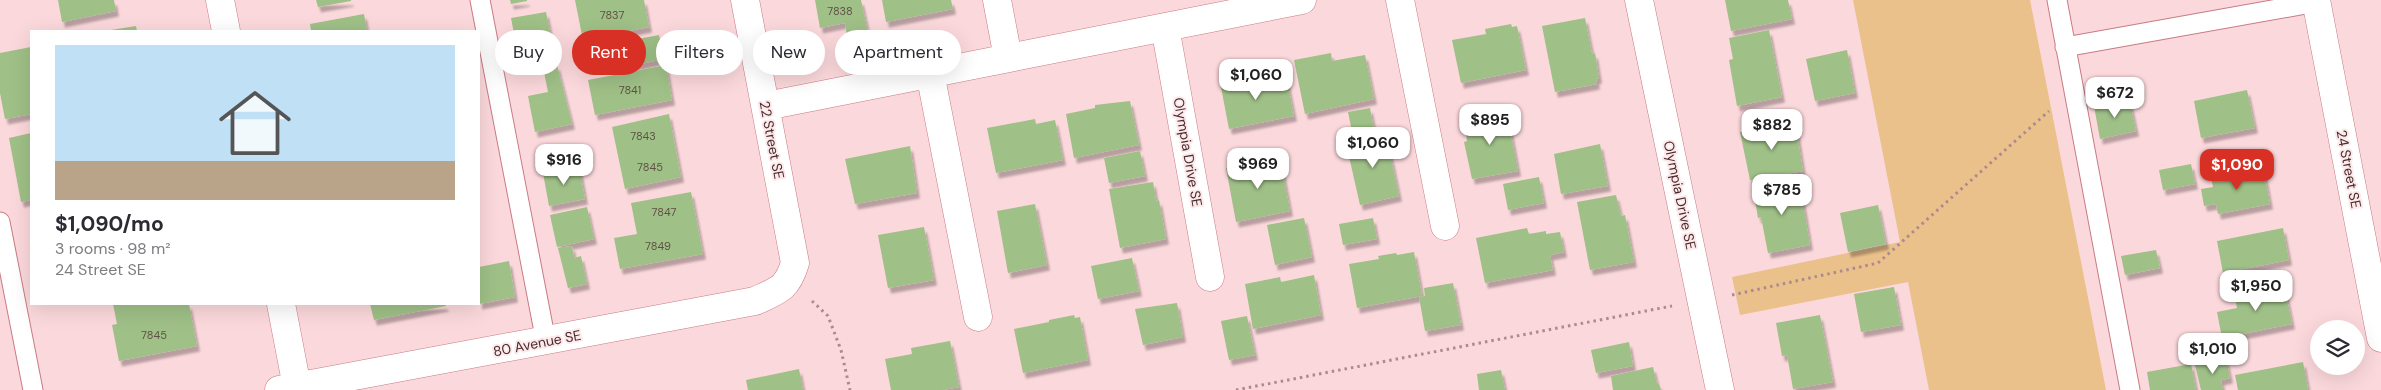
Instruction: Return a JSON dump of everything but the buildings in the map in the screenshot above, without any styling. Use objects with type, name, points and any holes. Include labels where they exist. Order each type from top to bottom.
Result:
[{"type":"street","points":[[220,0],[226,30]]},
{"type":"street","name":"22 Street SE","points":[[745,0],[795,263],[790,280]]},
{"type":"street","points":[[997,0],[1008,58]]},
{"type":"street","points":[[961,67],[1165,27],[1244,6],[1302,0]]},
{"type":"street","points":[[1400,0],[1445,226]]},
{"type":"street","name":"Olympia Drive SE","points":[[1639,0],[1720,390]]},
{"type":"street","name":"24 Street SE","points":[[2320,1],[2381,338]]},
{"type":"street","name":"Olympia Drive SE","points":[[1165,27],[1210,276]]},
{"type":"street","points":[[766,106],[920,75]]},
{"type":"street","points":[[930,75],[978,317]]},
{"type":"street","name":"80 Avenue SE","points":[[288,388],[546,342],[756,301],[776,291],[790,280]]},
{"type":"street","points":[[281,305],[288,388]]},
{"type":"lane","points":[[480,0],[546,342]]},
{"type":"lane","points":[[2057,0],[2130,390]]},
{"type":"lane","points":[[2065,47],[2320,1]]},
{"type":"lane","points":[[0,222],[33,390]]},
{"type":"path","points":[[790,280],[828,316],[841,350],[850,390]]},
{"type":"shaded area","points":[[1853,0],[2030,0],[2106,390],[1929,390],[1908,282],[1740,315],[1732,277],[1900,242]]}]
